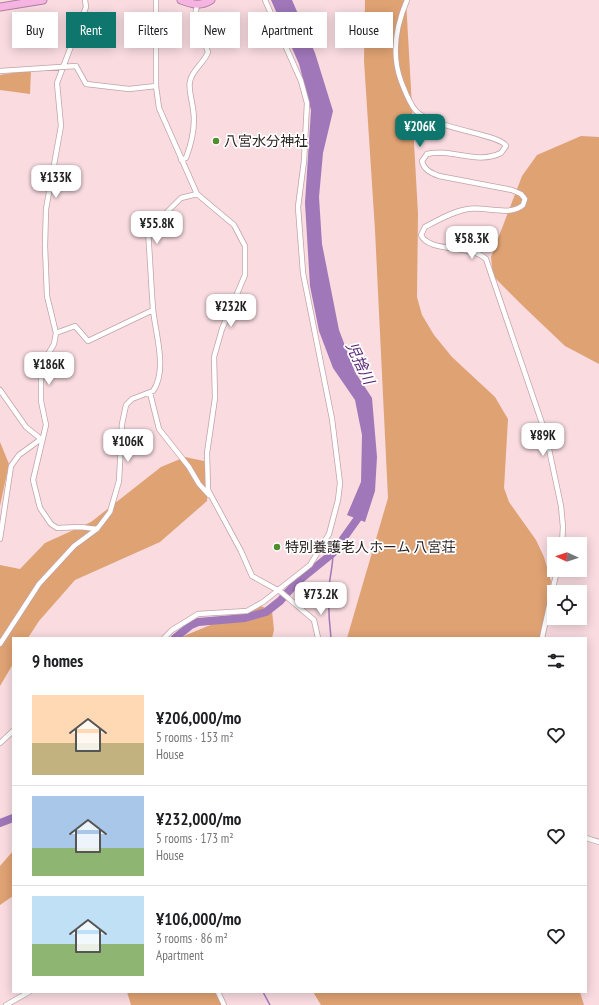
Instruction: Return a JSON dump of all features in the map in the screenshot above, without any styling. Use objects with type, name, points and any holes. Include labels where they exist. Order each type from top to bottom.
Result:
[{"type":"highway","points":[[0,7],[43,0]]},
{"type":"highway","points":[[181,0],[197,5],[204,4],[211,0]]},
{"type":"street","points":[[86,0],[86,7],[57,83],[61,126],[46,209],[46,296],[56,333],[54,344],[44,362],[41,380],[42,401],[46,425],[41,439],[33,480],[35,495],[42,513],[51,524],[57,528],[80,527],[97,529]]},
{"type":"street","points":[[156,0],[156,86],[159,108],[197,194],[238,229],[244,244],[246,257],[243,280],[225,320],[214,357],[214,404],[207,453],[207,482],[210,495],[241,551],[252,576],[279,591],[299,606],[314,620],[318,637]]},
{"type":"street","points":[[165,637],[172,630],[195,616],[206,613],[247,610],[279,591],[310,565],[327,539],[334,518],[340,483],[330,414],[303,273],[298,207],[304,161],[307,103],[301,81],[265,0]]},
{"type":"street","points":[[407,0],[398,25],[396,60],[402,84],[412,106],[420,114],[431,121],[498,140],[506,146],[501,153],[491,157],[470,157],[442,153],[427,154],[422,161],[424,167],[439,176],[512,190],[521,194],[525,199],[523,205],[516,209],[470,209],[460,212],[425,227],[421,235],[428,243],[475,252],[486,259],[546,435],[561,506],[562,537]]},
{"type":"street","points":[[181,160],[186,158],[193,135],[194,108],[190,95],[190,79],[208,52],[195,16],[197,5]]},
{"type":"street","points":[[0,71],[76,66],[86,84],[129,89],[156,86]]},
{"type":"street","points":[[0,644],[39,584],[74,546],[97,529],[110,512],[118,485],[122,424],[126,405],[132,399],[150,393],[155,389],[158,380],[160,355],[153,310],[148,231],[181,198],[197,194]]},
{"type":"street","points":[[56,333],[75,326],[88,341],[153,310]]},
{"type":"street","points":[[0,390],[26,427],[41,439]]},
{"type":"street","points":[[150,393],[160,429],[189,467],[199,484],[210,495]]},
{"type":"street","points":[[0,539],[11,466],[19,454],[41,439]]},
{"type":"street","points":[[542,637],[555,577]]},
{"type":"street","points":[[0,743],[12,732]]},
{"type":"street","points":[[587,838],[599,842]]},
{"type":"street","points":[[6,1005],[27,993]]},
{"type":"street","points":[[218,993],[224,1005]]},
{"type":"shaded area","points":[[271,0],[292,0],[297,12],[276,12]]},
{"type":"shaded area","points":[[365,0],[406,0],[418,214],[417,297],[422,315],[434,335],[452,357],[495,397],[508,419],[504,488],[509,502],[536,540],[544,557],[547,567],[547,577],[550,577],[551,581],[551,585],[547,585],[547,615],[546,624],[541,637],[347,637],[388,498],[364,48],[393,48],[393,12],[365,12]]},
{"type":"shaded area","points":[[292,48],[313,48],[333,111],[323,153],[319,197],[322,244],[339,330],[355,372],[372,398],[377,457],[375,491],[365,522],[347,515],[361,482],[362,435],[355,400],[333,368],[319,331],[310,286],[305,203],[311,110],[299,64]]},
{"type":"shaded area","points":[[31,70],[30,94],[0,90],[0,75]]},
{"type":"shaded area","points":[[581,136],[599,137],[599,364],[565,346],[524,307],[493,276],[491,257],[522,176],[537,155]]},
{"type":"shaded area","points":[[0,442],[9,464],[0,506]]},
{"type":"shaded area","points":[[185,457],[204,461],[208,482],[207,501],[160,542],[75,580],[39,621],[29,637],[12,637],[12,666],[0,686],[0,565],[20,569],[45,543],[91,522],[161,467]]},
{"type":"shaded area","points":[[259,605],[272,611],[274,630],[272,637],[181,637]]},
{"type":"shaded area","points":[[12,852],[12,897],[0,905],[0,866]]},
{"type":"shaded area","points":[[127,993],[219,993],[224,1005],[131,1005]]},
{"type":"shaded area","points":[[314,993],[580,993],[584,1005],[321,1005]]},
{"type":"waterway","name":"児捨川","points":[[176,637],[191,625],[198,622],[245,618],[266,612],[280,601],[296,583],[333,553],[363,511]]},
{"type":"waterway","points":[[331,637],[329,583],[333,553]]},
{"type":"waterway","name":"児捨川","points":[[0,823],[12,818]]},
{"type":"waterway","points":[[264,993],[270,1005]]},
{"type":"place","name":"八宮水分神社","points":[[216,141]]},
{"type":"place","name":"特別養護老人ホーム 八宮荘","points":[[277,547]]}]
